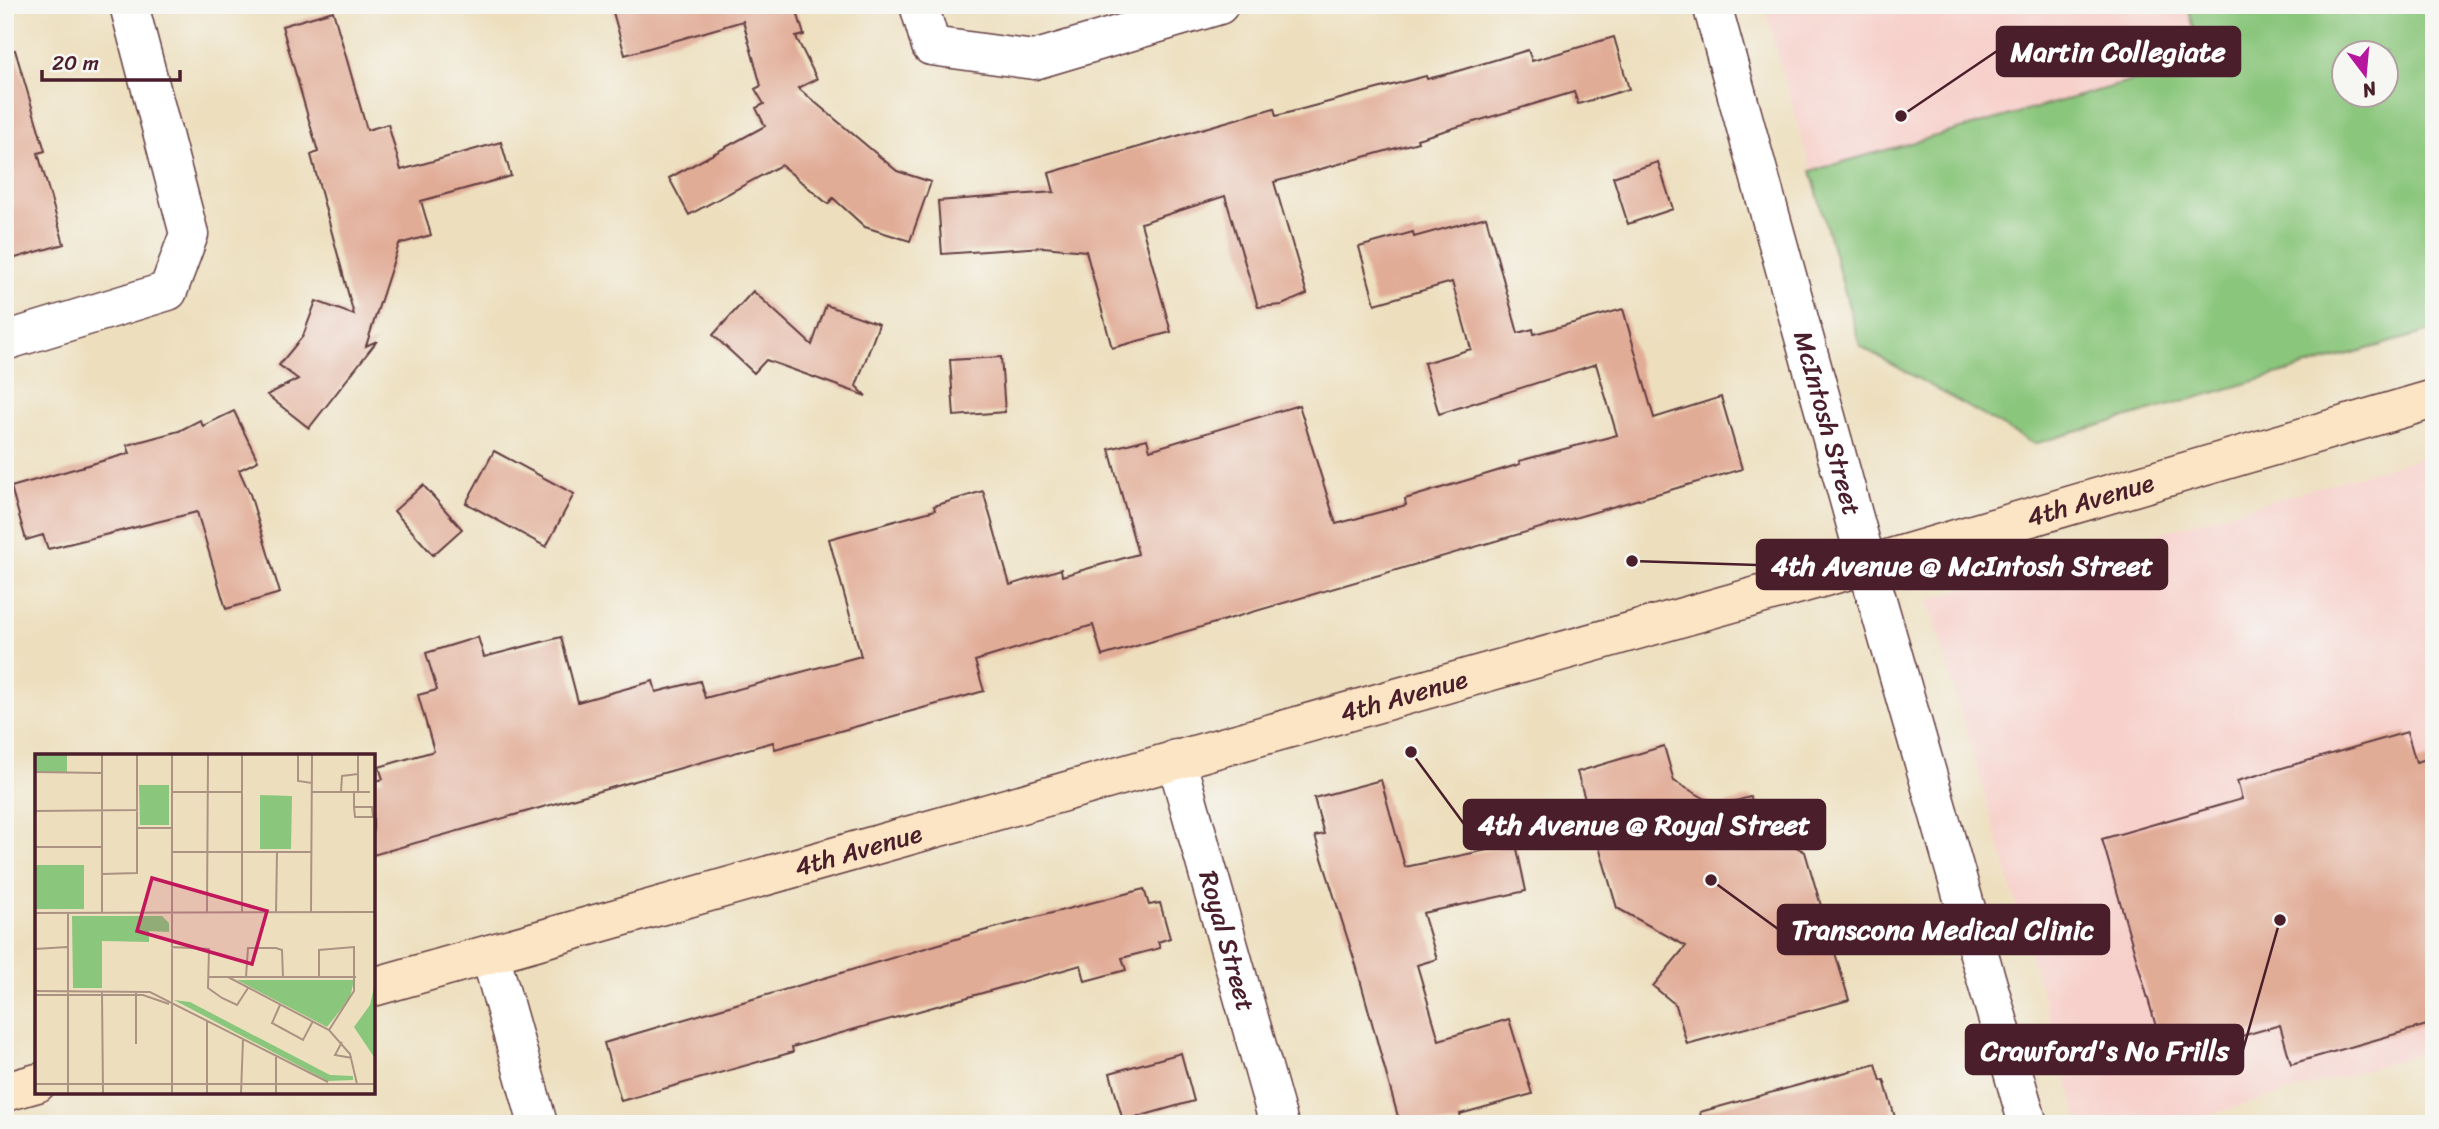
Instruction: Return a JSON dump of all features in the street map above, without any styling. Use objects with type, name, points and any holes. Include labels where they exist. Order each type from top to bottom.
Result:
[{"type":"street","points":[[5,341],[168,291],[189,234],[129,5]]},
{"type":"street","points":[[919,5],[932,46],[1034,60],[1219,5]]},
{"type":"street","name":"McIntosh Street","points":[[1712,5],[1867,565],[2028,1124]]},
{"type":"street","name":"4th Avenue","points":[[374,987],[1867,565],[2434,399]]},
{"type":"street","name":"Royal Street","points":[[1176,759],[1279,1124]]},
{"type":"street","points":[[490,954],[538,1124]]},
{"type":"street","points":[[5,1092],[35,1084]]},
{"type":"shaded area","points":[[1764,5],[2187,5],[2204,61],[1811,171]]},
{"type":"shaded area","points":[[2434,454],[2434,1050],[2178,1124],[2080,1124],[1928,599]]},
{"type":"green space","points":[[2187,5],[2434,5],[2434,330],[2034,444],[1860,346],[1811,171],[2204,61]]},
{"type":"building","points":[[611,5],[795,5],[804,35],[796,37],[817,79],[798,88],[897,171],[931,182],[910,241],[865,227],[833,198],[828,204],[781,165],[689,215],[669,178],[765,126],[756,108],[764,104],[755,89],[761,86],[743,21],[625,55]]},
{"type":"building","points":[[333,11],[367,130],[388,124],[401,170],[501,142],[511,176],[421,201],[431,235],[399,244],[366,346],[377,341],[309,428],[267,395],[298,379],[279,365],[303,336],[316,301],[354,315],[311,155],[318,152],[282,26]]},
{"type":"building","points":[[1614,37],[1629,89],[1578,104],[1574,92],[1417,139],[1418,142],[1274,182],[1307,294],[1282,305],[1258,307],[1225,196],[1141,223],[1171,332],[1112,348],[1086,251],[1043,247],[942,254],[938,201],[1054,192],[1049,173],[1274,108],[1276,116],[1426,76],[1427,79],[1451,73],[1528,50],[1532,61]]},
{"type":"building","points":[[15,50],[45,151],[38,153],[64,244],[5,261],[5,52]]},
{"type":"building","points":[[1658,162],[1673,209],[1628,224],[1613,177]]},
{"type":"building","points":[[1486,217],[1518,333],[1533,329],[1534,334],[1623,309],[1654,418],[1721,397],[1742,469],[1102,656],[1093,625],[975,661],[984,691],[775,749],[773,742],[374,855],[374,782],[383,779],[379,767],[434,751],[418,695],[437,690],[426,653],[478,637],[484,657],[561,637],[578,702],[653,681],[656,692],[700,681],[705,698],[861,656],[829,539],[935,510],[934,506],[983,491],[1010,585],[1061,569],[1062,576],[1138,554],[1109,449],[1147,439],[1150,450],[1299,405],[1336,524],[1406,505],[1405,499],[1520,464],[1519,461],[1617,435],[1596,364],[1439,414],[1424,363],[1471,349],[1452,282],[1375,304],[1359,247],[1413,232],[1414,237]]},
{"type":"building","points":[[753,291],[812,345],[826,305],[879,324],[856,386],[866,396],[766,360],[754,373],[713,335]]},
{"type":"building","points":[[1001,357],[1005,412],[954,416],[950,360]]},
{"type":"building","points":[[234,411],[258,461],[239,470],[250,494],[280,593],[226,609],[197,512],[48,549],[43,535],[26,540],[11,487],[130,453],[127,445],[179,431],[200,420],[203,426]]},
{"type":"building","points":[[494,451],[574,494],[546,547],[466,503]]},
{"type":"building","points":[[423,485],[462,529],[433,555],[394,511]]},
{"type":"building","points":[[2407,732],[2416,762],[2434,757],[2434,1023],[2291,1064],[2280,1025],[2165,1058],[2102,839],[2242,799],[2237,781]]},
{"type":"building","points":[[1664,746],[1674,781],[1718,806],[1750,797],[1773,834],[1805,852],[1849,1000],[1687,1044],[1676,1005],[1653,986],[1686,946],[1617,908],[1577,772]]},
{"type":"building","points":[[1381,780],[1405,867],[1516,844],[1526,891],[1423,913],[1437,959],[1417,965],[1439,1040],[1509,1019],[1532,1094],[1460,1114],[1462,1124],[1400,1124],[1356,965],[1315,836],[1324,834],[1314,798]]},
{"type":"building","points":[[1144,889],[1149,905],[1160,903],[1170,938],[1158,942],[1160,948],[1122,958],[1126,970],[1085,981],[1081,965],[792,1047],[793,1052],[621,1101],[604,1043],[983,931]]},
{"type":"building","points":[[1181,1053],[1194,1101],[1123,1121],[1110,1073]]},
{"type":"building","points":[[1876,1064],[1881,1081],[1884,1080],[1897,1124],[1702,1124],[1700,1112]]},
{"type":"place","name":"Martin Collegiate","points":[[1901,116]]},
{"type":"place","name":"4th Avenue @ McIntosh Street","points":[[1632,561]]},
{"type":"place","name":"4th Avenue @ Royal Street","points":[[1411,752]]},
{"type":"place","name":"Transcona Medical Clinic","points":[[1711,880]]},
{"type":"place","name":"Crawford's No Frills","points":[[2280,920]]}]
